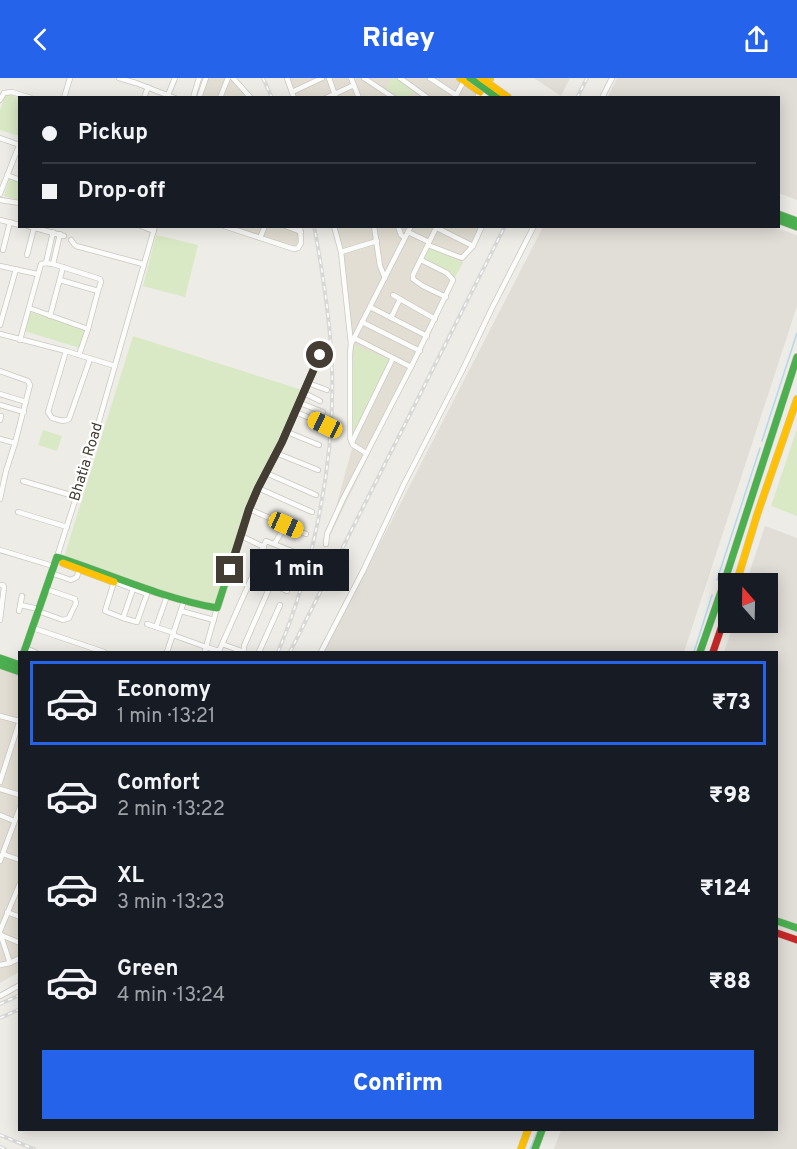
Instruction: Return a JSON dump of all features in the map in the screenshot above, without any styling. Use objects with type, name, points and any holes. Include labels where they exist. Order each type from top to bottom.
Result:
[{"type":"main road","points":[[481,78],[506,96]]},
{"type":"main road","points":[[465,79],[479,95],[489,78]]},
{"type":"main road","points":[[465,79],[495,96]]},
{"type":"main road","points":[[780,215],[797,220]]},
{"type":"main road","points":[[780,221],[797,227]]},
{"type":"main road","points":[[54,564],[81,564],[167,596],[217,608],[249,509],[287,432],[320,355]]},
{"type":"main road","points":[[700,651],[797,357]]},
{"type":"main road","points":[[740,573],[797,399]]},
{"type":"main road","points":[[54,564],[79,569],[114,582]]},
{"type":"main road","points":[[25,650],[54,564]]},
{"type":"main road","points":[[713,651],[719,633]]},
{"type":"main road","points":[[0,658],[18,664]]},
{"type":"main road","points":[[0,665],[18,671]]},
{"type":"main road","points":[[778,926],[797,928]]},
{"type":"main road","points":[[778,926],[797,940]]},
{"type":"main road","points":[[521,1149],[526,1131]]},
{"type":"main road","points":[[535,1149],[542,1131]]},
{"type":"street","points":[[65,96],[70,78]]},
{"type":"street","points":[[119,78],[168,95],[175,78]]},
{"type":"street","points":[[194,96],[199,78]]},
{"type":"street","points":[[201,96],[206,78]]},
{"type":"street","points":[[221,96],[228,78]]},
{"type":"street","points":[[234,78],[249,96]]},
{"type":"street","points":[[286,78],[293,95],[322,78]]},
{"type":"street","points":[[328,78],[336,95],[354,85]]},
{"type":"street","points":[[351,78],[358,96]]},
{"type":"street","points":[[364,78],[391,96]]},
{"type":"street","points":[[400,78],[425,96]]},
{"type":"street","points":[[430,78],[455,96],[465,79]]},
{"type":"street","points":[[603,96],[612,78]]},
{"type":"street","points":[[145,96],[148,87]]},
{"type":"street","points":[[0,100],[4,93],[9,91],[25,96]]},
{"type":"street","points":[[0,138],[18,144]]},
{"type":"street","points":[[0,194],[18,147]]},
{"type":"street","points":[[7,175],[18,179]]},
{"type":"street","points":[[0,200],[18,203]]},
{"type":"street","points":[[0,220],[18,224]]},
{"type":"street","points":[[3,250],[10,222]]},
{"type":"street","points":[[27,255],[34,228],[62,235],[53,264]]},
{"type":"street","points":[[260,238],[264,228]]},
{"type":"street","points":[[335,228],[341,252],[351,344],[350,438],[353,445],[366,453]]},
{"type":"street","points":[[374,228],[380,266],[385,278]]},
{"type":"street","points":[[399,228],[405,238]]},
{"type":"street","points":[[436,228],[413,275],[415,281],[446,297]]},
{"type":"street","points":[[439,228],[473,246]]},
{"type":"street","points":[[351,344],[410,229],[429,243],[462,258],[473,246],[480,228]]},
{"type":"street","points":[[322,651],[533,228]]},
{"type":"street","name":"Bhatia Road","points":[[54,564],[77,496],[154,229]]},
{"type":"street","points":[[243,229],[260,238],[294,249],[300,246],[301,229]]},
{"type":"street","points":[[46,263],[53,232]]},
{"type":"street","points":[[71,240],[76,246],[143,264]]},
{"type":"street","points":[[341,252],[377,241]]},
{"type":"street","points":[[326,544],[332,523],[420,351],[453,280],[447,273],[421,260]]},
{"type":"street","points":[[20,340],[41,264],[53,264],[99,279],[101,282],[80,356]]},
{"type":"street","points":[[0,266],[37,274]]},
{"type":"street","points":[[50,316],[63,267]]},
{"type":"street","points":[[0,325],[16,270]]},
{"type":"street","points":[[60,280],[98,291]]},
{"type":"street","points":[[393,296],[435,319]]},
{"type":"street","points":[[391,318],[400,299]]},
{"type":"street","points":[[370,307],[427,336]]},
{"type":"street","points":[[28,309],[88,329]]},
{"type":"street","points":[[362,322],[420,351]]},
{"type":"street","points":[[0,334],[115,366]]},
{"type":"street","points":[[354,338],[411,367]]},
{"type":"street","points":[[66,351],[48,412],[52,418],[63,421],[69,419],[90,359]]},
{"type":"street","points":[[352,442],[393,358]]},
{"type":"street","points":[[0,371],[28,381],[30,385],[0,499]]},
{"type":"street","points":[[308,383],[327,390]]},
{"type":"street","points":[[304,393],[320,400]]},
{"type":"street","points":[[0,394],[26,402]]},
{"type":"street","points":[[300,403],[323,412]]},
{"type":"street","points":[[0,405],[24,412]]},
{"type":"street","points":[[296,412],[325,425]]},
{"type":"street","points":[[287,432],[319,445]]},
{"type":"street","points":[[0,439],[15,442]]},
{"type":"street","points":[[276,453],[318,470]]},
{"type":"street","points":[[266,473],[316,495]]},
{"type":"street","points":[[23,481],[77,496]]},
{"type":"street","points":[[258,488],[312,512]]},
{"type":"street","points":[[249,509],[306,534]]},
{"type":"street","points":[[18,512],[67,527]]},
{"type":"street","points":[[275,543],[286,525]]},
{"type":"street","points":[[241,536],[264,547]]},
{"type":"street","points":[[147,624],[206,650],[218,651],[266,541],[302,555]]},
{"type":"street","points":[[0,550],[54,564],[71,580],[77,577],[79,569]]},
{"type":"street","points":[[258,558],[294,575]]},
{"type":"street","points":[[253,575],[287,591]]},
{"type":"street","points":[[114,582],[133,589],[145,592],[147,597],[137,622],[105,612],[114,582]]},
{"type":"street","points":[[244,651],[244,646],[271,584]]},
{"type":"street","points":[[0,585],[4,587],[0,620]]},
{"type":"street","points":[[21,596],[20,608],[38,610],[67,620],[76,603],[75,599],[46,589]]},
{"type":"street","points":[[123,618],[133,589]]},
{"type":"street","points":[[156,627],[167,596]]},
{"type":"street","points":[[168,651],[184,601]]},
{"type":"street","points":[[259,651],[280,605]]},
{"type":"street","points":[[206,650],[217,608]]},
{"type":"street","points":[[181,611],[214,620]]},
{"type":"street","points":[[33,628],[101,651]]},
{"type":"street","points":[[222,644],[241,651]]},
{"type":"street","points":[[0,716],[18,720]]},
{"type":"street","points":[[0,782],[18,723]]},
{"type":"street","points":[[0,789],[18,794]]},
{"type":"street","points":[[0,861],[18,812]]},
{"type":"street","points":[[0,815],[14,821]]},
{"type":"street","points":[[0,842],[6,844]]},
{"type":"street","points":[[3,854],[18,859]]},
{"type":"street","points":[[10,963],[0,933],[18,890]]},
{"type":"street","points":[[8,912],[18,916]]},
{"type":"street","points":[[0,933],[18,942]]},
{"type":"street","points":[[0,965],[18,959]]},
{"type":"street","points":[[0,996],[18,987]]},
{"type":"shaded area","points":[[206,78],[233,78],[247,96],[201,96]]},
{"type":"shaded area","points":[[286,78],[463,78],[490,96],[294,96]]},
{"type":"shaded area","points":[[534,78],[570,78],[561,96]]},
{"type":"shaded area","points":[[617,78],[797,78],[797,200],[780,193],[780,96],[608,96]]},
{"type":"shaded area","points":[[225,228],[300,228],[301,243],[294,249]]},
{"type":"shaded area","points":[[337,228],[479,228],[326,544],[353,445],[351,348]]},
{"type":"shaded area","points":[[542,228],[776,228],[797,235],[797,306],[684,651],[325,651]]},
{"type":"shaded area","points":[[765,526],[797,538],[797,1149],[554,1149],[561,1131],[778,1131],[778,651],[724,651],[731,633],[778,633],[778,573],[749,573]]},
{"type":"shaded area","points":[[0,667],[18,673],[18,973],[0,983]]},
{"type":"green space","points":[[393,78],[396,78],[414,91],[410,96],[398,96],[386,88]]},
{"type":"green space","points":[[6,93],[18,98],[18,136],[0,130],[0,110]]},
{"type":"green space","points":[[9,179],[18,182],[18,200],[4,196]]},
{"type":"green space","points":[[156,235],[198,245],[185,297],[143,286]]},
{"type":"green space","points":[[430,246],[463,263],[455,277],[423,260]]},
{"type":"green space","points":[[30,312],[86,330],[80,348],[24,331]]},
{"type":"green space","points":[[133,336],[302,390],[238,532],[217,606],[178,596],[64,557]]},
{"type":"green space","points":[[354,345],[390,360],[352,432]]},
{"type":"green space","points":[[797,429],[797,516],[771,506]]},
{"type":"green space","points":[[43,430],[62,436],[57,451],[38,445]]},
{"type":"waterway","points":[[762,441],[797,333]]},
{"type":"waterway","points":[[717,580],[760,448]]},
{"type":"waterway","points":[[694,651],[712,595]]},
{"type":"waterway","points":[[530,1149],[538,1131]]},
{"type":"railway","points":[[263,78],[271,96]]},
{"type":"railway","points":[[578,96],[587,78]]},
{"type":"railway","points":[[278,651],[302,586],[311,551],[330,442],[332,406],[330,335],[314,228]]},
{"type":"railway","points":[[291,651],[504,228]]},
{"type":"railway","points":[[0,1004],[18,996]]},
{"type":"railway","points":[[0,1018],[18,1010]]},
{"type":"railway","points":[[0,1135],[34,1149]]},
{"type":"railway","points":[[0,1147],[5,1149]]},
{"type":"traffic: fast","points":[[470,78],[495,96]]},
{"type":"traffic: fast","points":[[780,215],[797,221]]},
{"type":"traffic: fast","points":[[780,221],[797,227]]},
{"type":"traffic: fast","points":[[24,651],[57,557],[156,592],[217,608],[249,509],[282,442],[320,355]]},
{"type":"traffic: fast","points":[[700,651],[797,357]]},
{"type":"traffic: fast","points":[[0,658],[18,664]]},
{"type":"traffic: fast","points":[[0,665],[18,671]]},
{"type":"traffic: fast","points":[[778,921],[797,928]]},
{"type":"traffic: fast","points":[[535,1149],[542,1131]]},
{"type":"traffic: slow","points":[[460,78],[480,92],[489,78]]},
{"type":"traffic: slow","points":[[481,78],[506,96]]},
{"type":"traffic: slow","points":[[739,573],[797,399]]},
{"type":"traffic: slow","points":[[63,563],[114,582]]},
{"type":"traffic: slow","points":[[521,1149],[528,1131]]},
{"type":"traffic: jam","points":[[713,651],[719,633]]},
{"type":"traffic: jam","points":[[778,933],[797,940]]},
{"type":"route","points":[[230,570],[249,509],[282,442],[320,355]]}]
